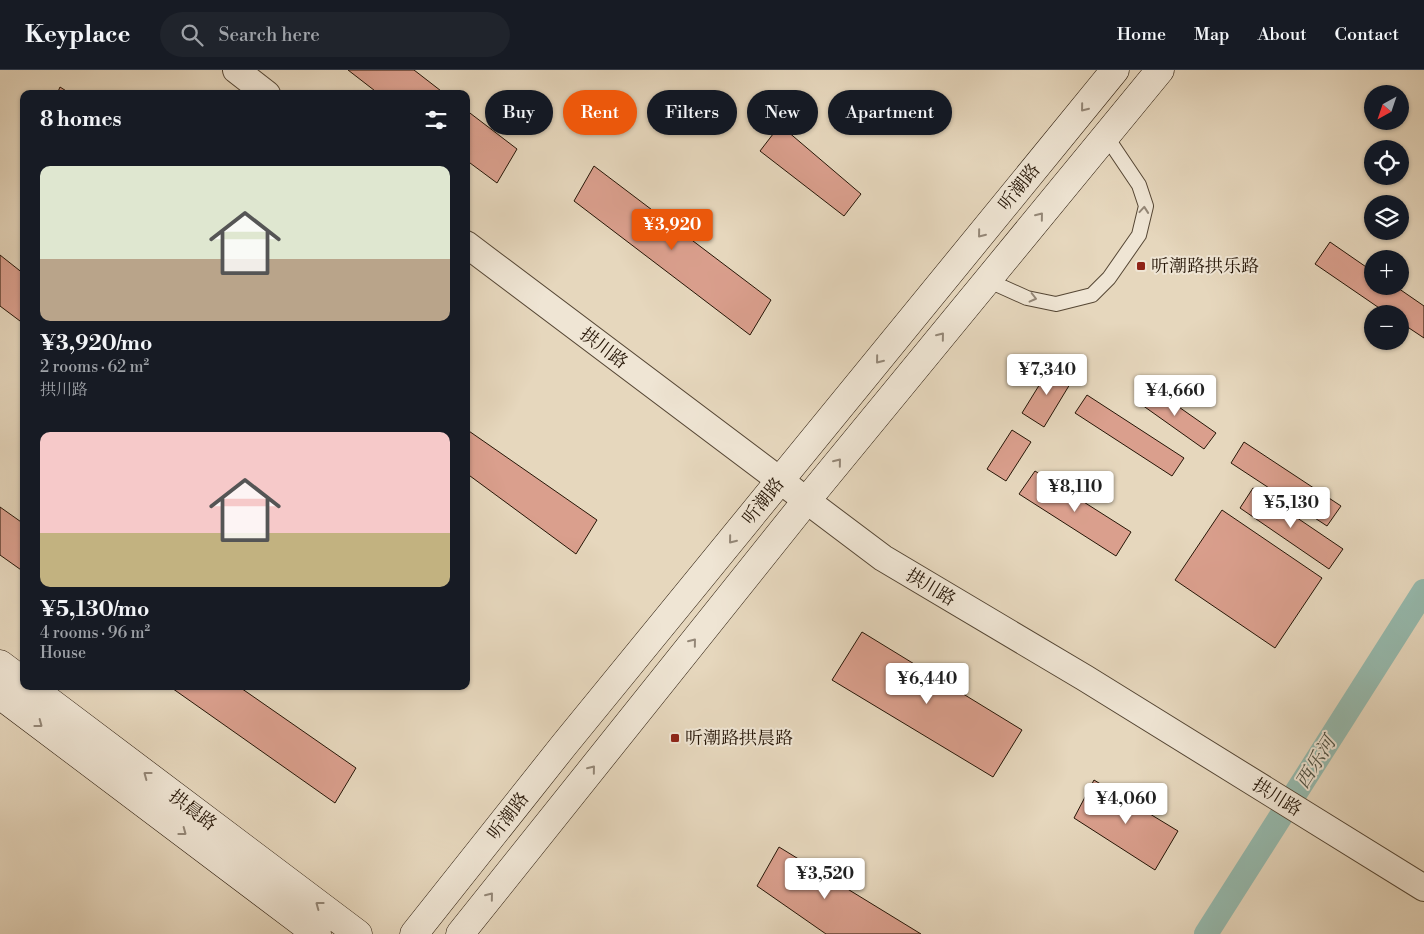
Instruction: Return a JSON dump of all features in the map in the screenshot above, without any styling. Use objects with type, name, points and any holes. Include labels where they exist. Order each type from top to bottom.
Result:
[{"type":"main road","name":"听潮路","points":[[414,934],[570,738],[1115,70]]},
{"type":"main road","name":"听潮路","points":[[460,934],[807,500],[1160,70]]},
{"type":"main road","points":[[0,664],[20,679]]},
{"type":"main road","name":"拱晨路","points":[[34,690],[358,934]]},
{"type":"main road","name":"拱晨路","points":[[0,695],[317,934]]},
{"type":"street","points":[[236,70],[262,90]]},
{"type":"street","name":"拱川路","points":[[470,247],[884,558],[1085,678],[1424,888]]},
{"type":"lane","points":[[988,280],[1027,298],[1056,304],[1092,295],[1109,278],[1139,235],[1146,206],[1139,185],[1106,136]]},
{"type":"building","points":[[348,70],[414,70],[440,90],[374,90]]},
{"type":"building","points":[[470,113],[485,125],[485,135],[499,135],[517,149],[497,183],[470,163]]},
{"type":"building","points":[[772,135],[792,135],[861,194],[844,216],[760,151]]},
{"type":"building","points":[[594,166],[771,300],[750,335],[574,201]]},
{"type":"building","points":[[1330,242],[1364,265],[1364,295],[1408,295],[1424,306],[1424,338],[1409,328],[1409,305],[1375,305],[1315,264]]},
{"type":"building","points":[[0,255],[20,271],[20,321],[0,306]]},
{"type":"building","points":[[1051,366],[1073,379],[1044,427],[1022,413]]},
{"type":"building","points":[[1146,384],[1216,433],[1204,449],[1135,400]]},
{"type":"building","points":[[1087,395],[1184,458],[1172,476],[1075,413]]},
{"type":"building","points":[[1012,430],[1031,442],[1006,481],[987,469]]},
{"type":"building","points":[[470,432],[597,520],[576,554],[470,476]]},
{"type":"building","points":[[1244,442],[1341,506],[1327,526],[1231,463]]},
{"type":"building","points":[[1035,471],[1131,532],[1116,556],[1019,494]]},
{"type":"building","points":[[1253,488],[1343,549],[1329,569],[1240,508]]},
{"type":"building","points":[[0,507],[20,521],[20,569],[0,555]]},
{"type":"building","points":[[1222,510],[1322,578],[1275,648],[1175,580]]},
{"type":"building","points":[[862,632],[1022,730],[993,777],[832,680]]},
{"type":"building","points":[[175,690],[244,690],[356,768],[335,803]]},
{"type":"building","points":[[1094,780],[1178,831],[1155,870],[1074,818]]},
{"type":"building","points":[[779,847],[921,934],[826,934],[757,886]]},
{"type":"waterway","name":"西乐河","points":[[1206,934],[1424,591]]},
{"type":"place","name":"听潮路拱乐路","points":[[1141,266]]},
{"type":"place","name":"听潮路拱晨路","points":[[675,738]]}]
